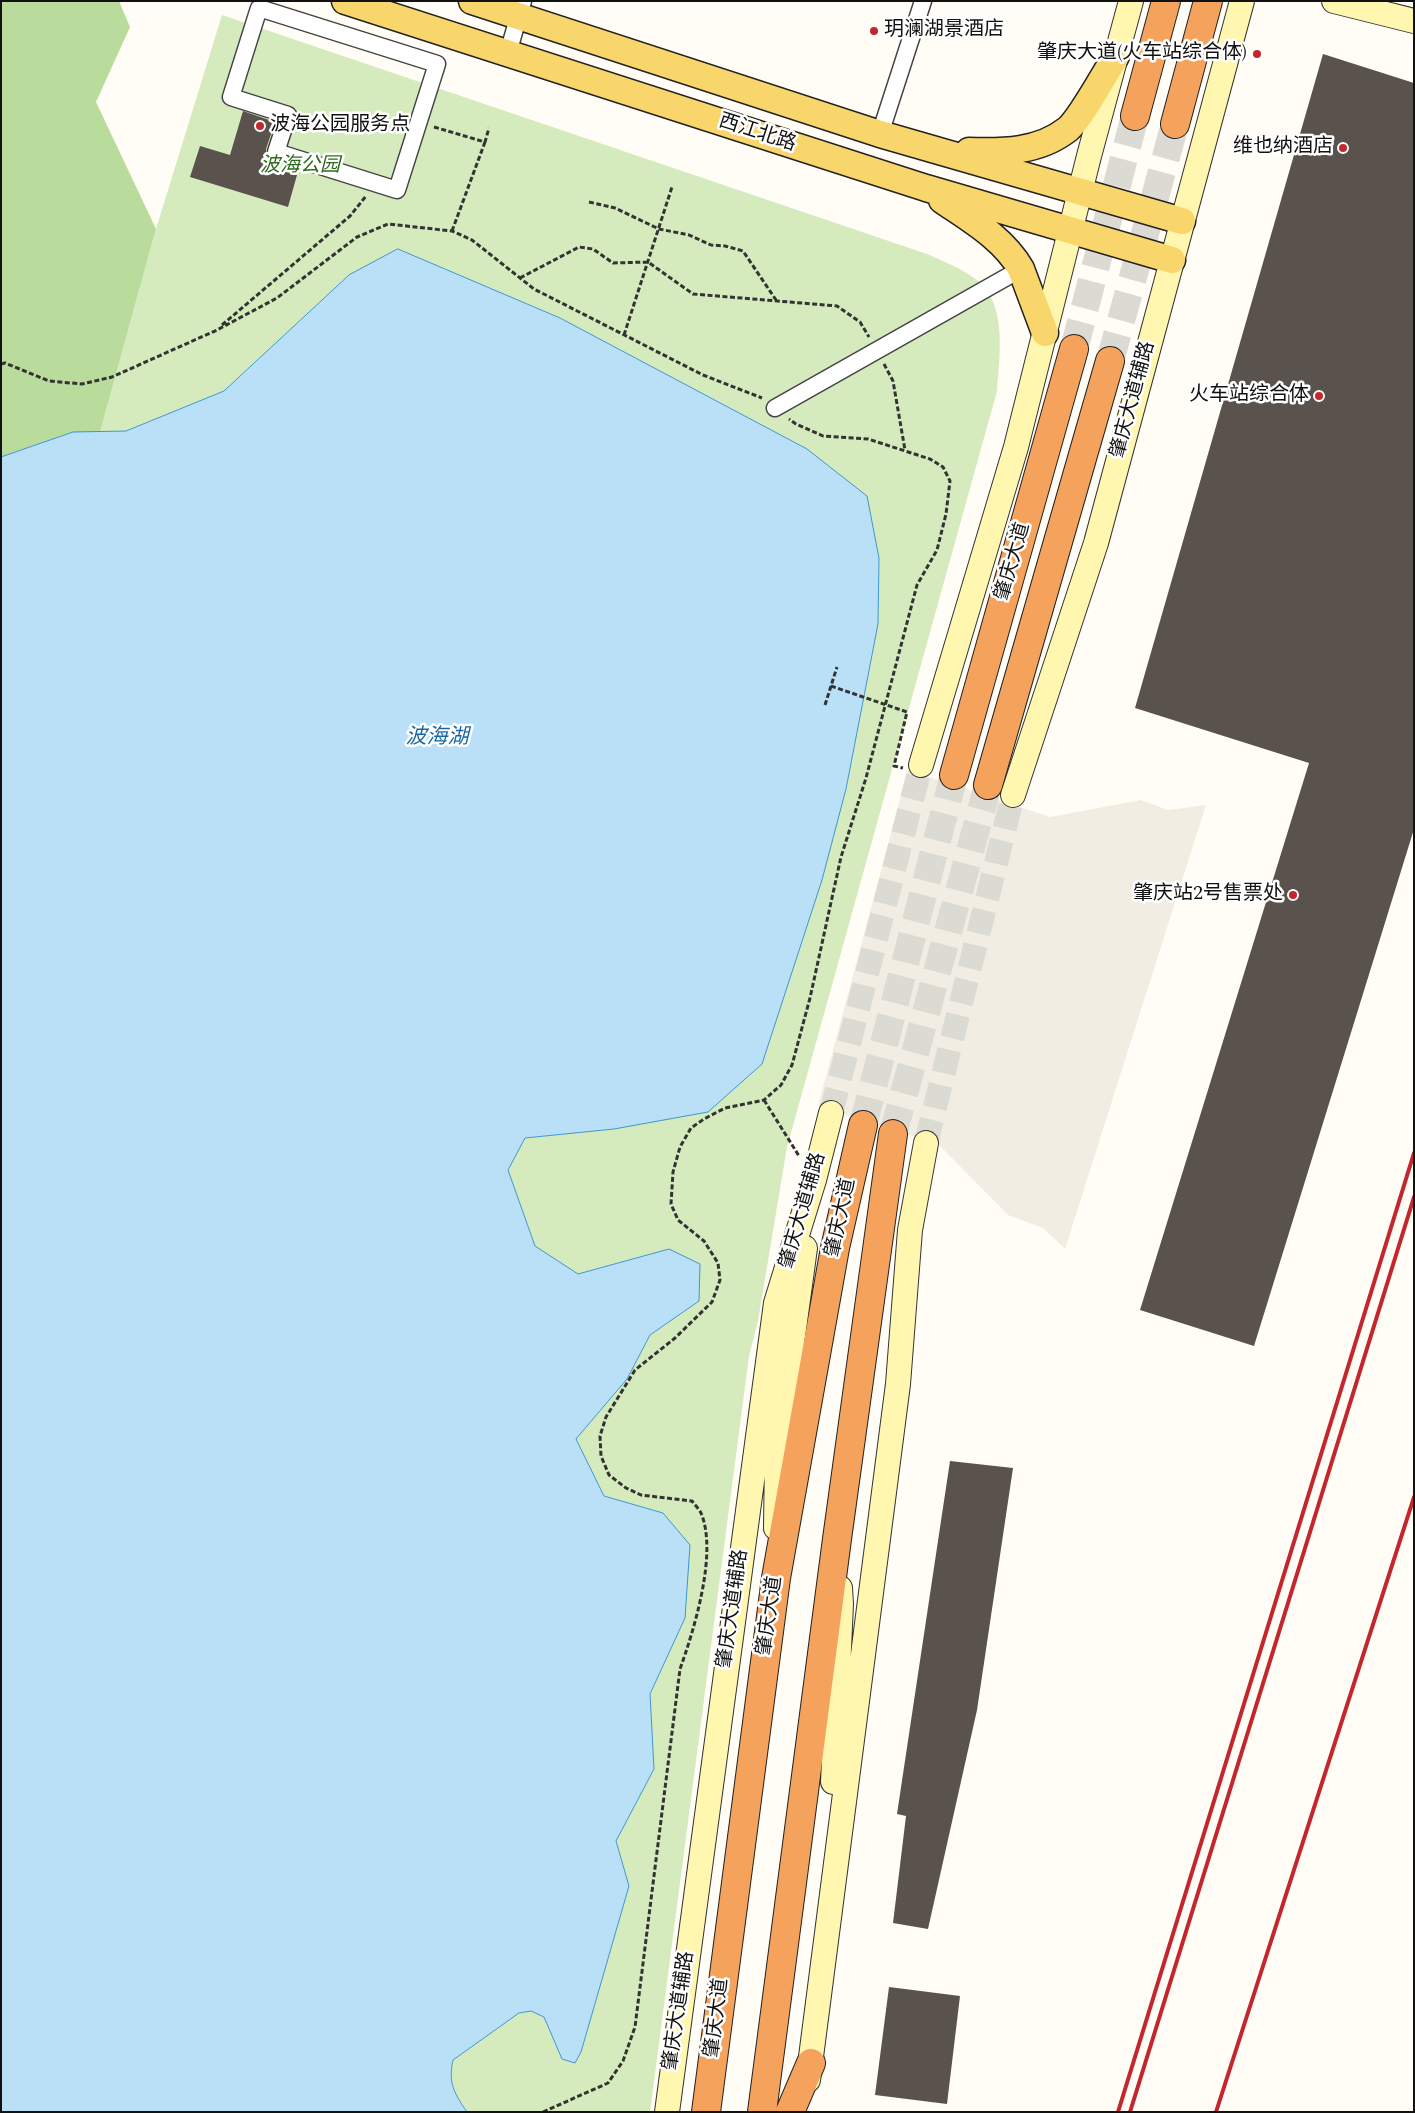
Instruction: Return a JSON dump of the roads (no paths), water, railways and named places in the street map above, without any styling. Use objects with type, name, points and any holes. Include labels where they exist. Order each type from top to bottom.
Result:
[{"type":"highway","points":[[1135,116],[1166,1]]},
{"type":"highway","points":[[1175,124],[1208,1]]},
{"type":"highway","name":"肇庆大道","points":[[954,775],[1074,349]]},
{"type":"highway","name":"肇庆大道","points":[[988,786],[1110,361]]},
{"type":"highway","name":"肇庆大道","points":[[706,2112],[776,1578],[833,1258],[863,1125]]},
{"type":"highway","name":"肇庆大道","points":[[762,2112],[837,1539],[893,1134]]},
{"type":"highway","points":[[790,2112],[811,2063]]},
{"type":"main road","name":"西江北路","points":[[345,1],[926,188],[1172,260]]},
{"type":"main road","name":"西江北路","points":[[472,1],[521,9],[880,134],[1182,221]]},
{"type":"main road","points":[[1045,333],[1021,269],[999,240],[926,188],[936,151],[996,152],[1024,150],[1049,140],[1069,128],[1116,56]]},
{"type":"street","points":[[880,134],[923,1]]},
{"type":"street","points":[[914,767],[1016,446],[1080,192],[1131,1]]},
{"type":"street","name":"肇庆大道辅路","points":[[1013,795],[1096,542],[1242,1]]},
{"type":"street","points":[[1334,1],[1413,16]]},
{"type":"street","points":[[259,8],[437,64],[397,190],[374,183],[276,152],[288,115],[231,97],[259,8]]},
{"type":"street","points":[[508,53],[521,9]]},
{"type":"street","points":[[775,408],[1021,269]]},
{"type":"street","name":"肇庆大道辅路","points":[[667,2112],[776,1303],[814,1180],[831,1113]]},
{"type":"street","points":[[804,2112],[898,1384],[910,1230],[926,1144]]},
{"type":"street","points":[[776,1578],[777,1454],[814,1180]]},
{"type":"street","points":[[830,1909],[831,1823],[841,1604],[837,1539]]},
{"type":"water","name":"波海湖","points":[[398,249],[560,318],[807,449],[867,496],[879,558],[878,624],[846,789],[822,880],[762,1064],[708,1112],[614,1129],[525,1138],[508,1170],[535,1246],[578,1274],[669,1249],[700,1264],[699,1301],[650,1335],[627,1379],[576,1439],[604,1496],[663,1513],[690,1545],[685,1618],[650,1694],[654,1769],[616,1841],[629,1886],[581,2052],[575,2063],[562,2059],[544,2017],[531,2011],[519,2013],[453,2060],[451,2075],[453,2088],[467,2112],[1,2112],[1,457],[73,432],[126,431],[224,391],[349,275]]},
{"type":"tunnel","points":[[1074,349],[1135,116]]},
{"type":"tunnel","points":[[1110,361],[1175,124]]},
{"type":"tunnel","points":[[831,1113],[921,765]]},
{"type":"tunnel","points":[[863,1125],[954,775]]},
{"type":"tunnel","points":[[893,1134],[988,785]]},
{"type":"tunnel","points":[[926,1143],[1013,795]]},
{"type":"railway","points":[[1118,2112],[1414,1153]]},
{"type":"railway","points":[[1130,2112],[1414,1197]]},
{"type":"railway","points":[[1216,2112],[1414,1497]]},
{"type":"place","name":"玥澜湖景酒店","points":[[874,31]]},
{"type":"place","name":"肇庆大道(火车站综合体)","points":[[1257,54]]},
{"type":"place","name":"波海公园服务点","points":[[260,126]]},
{"type":"place","name":"维也纳酒店","points":[[1343,148]]},
{"type":"place","name":"火车站综合体","points":[[1319,396]]},
{"type":"place","name":"肇庆站2号售票处","points":[[1293,895]]},
{"type":"park label","name":"波海公园","points":[[300,167]]}]
